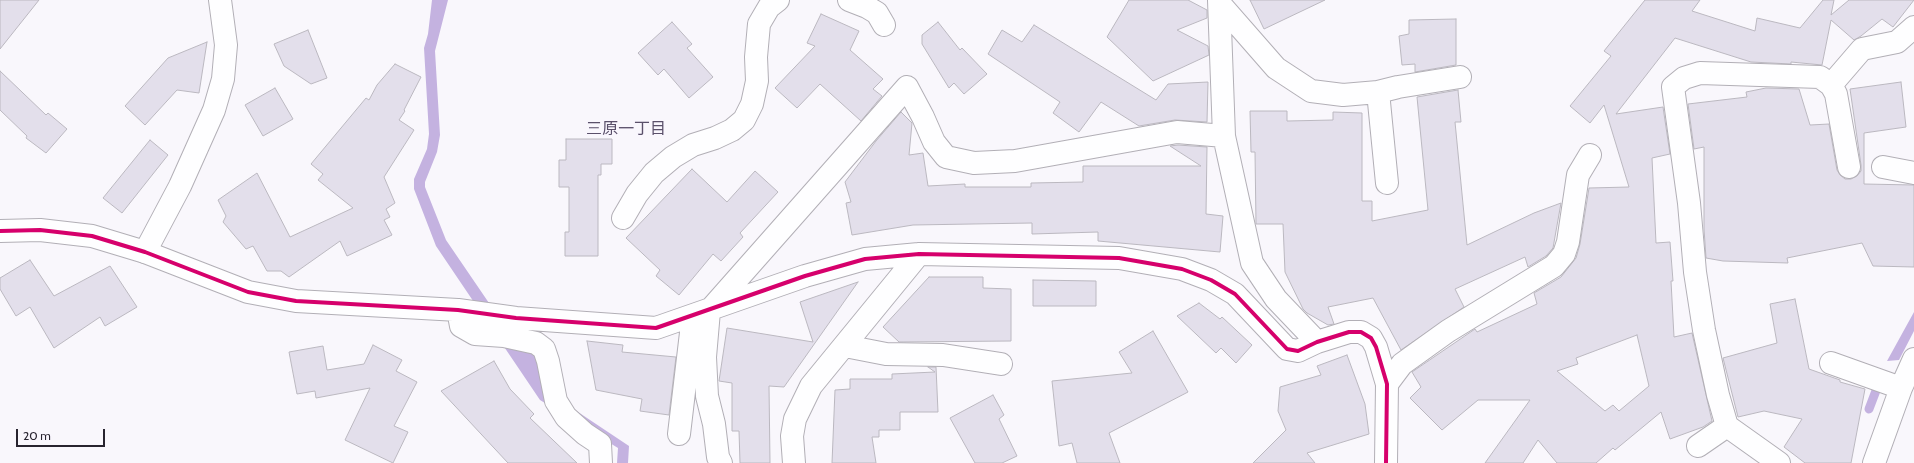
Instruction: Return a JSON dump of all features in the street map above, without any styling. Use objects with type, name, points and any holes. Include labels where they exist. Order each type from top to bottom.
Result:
[{"type":"street","points":[[145,252],[180,186],[214,110],[223,79],[226,44],[220,0]]},
{"type":"street","points":[[623,218],[637,194],[654,173],[673,157],[693,145],[715,138],[732,130],[744,120],[752,104],[756,81],[756,57],[759,24],[769,6],[778,0]]},
{"type":"street","points":[[849,0],[868,6],[877,13],[884,25]]},
{"type":"street","points":[[1219,2],[1276,68],[1311,91],[1343,95],[1378,92],[1398,86],[1460,77]]},
{"type":"street","points":[[1219,2],[1224,136],[1252,263],[1276,299],[1317,342]]},
{"type":"street","points":[[1831,85],[1862,49],[1897,42],[1914,27]]},
{"type":"street","points":[[1779,463],[1727,426],[1718,395],[1704,330],[1695,272],[1689,203],[1672,86],[1684,78],[1700,73],[1820,77],[1831,85],[1836,94],[1849,166]]},
{"type":"street","points":[[679,434],[701,313],[907,88],[923,117],[934,142],[946,157],[974,163],[1015,161],[1177,132],[1224,136]]},
{"type":"street","points":[[1378,92],[1387,183]]},
{"type":"street","points":[[1387,384],[1402,364],[1448,331],[1554,266],[1564,254],[1568,242],[1578,175],[1590,155]]},
{"type":"street","points":[[1883,168],[1914,173]]},
{"type":"street","points":[[0,231],[40,230],[92,236],[145,252],[248,292],[296,301],[458,310],[516,318],[656,328],[805,276],[865,259],[919,254],[1119,258],[1182,269],[1211,280],[1235,294],[1287,349],[1298,351],[1317,342],[1349,332],[1361,332],[1370,338],[1376,347],[1387,384],[1385,463]]},
{"type":"street","points":[[794,463],[792,436],[795,419],[811,386],[919,254]]},
{"type":"street","points":[[458,310],[461,326],[475,334],[504,336],[536,343],[544,349],[556,401],[566,417],[585,434],[600,444],[601,463]]},
{"type":"street","points":[[701,313],[707,396],[714,424],[718,457],[721,463]]},
{"type":"street","points":[[845,346],[886,354],[943,355],[1001,364]]},
{"type":"street","points":[[1874,463],[1901,388],[1914,359]]},
{"type":"street","points":[[1832,363],[1901,388]]},
{"type":"street","points":[[1698,446],[1727,426]]},
{"type":"shaded area","points":[[432,0],[448,0],[435,51],[440,135],[437,152],[425,182],[425,187],[446,240],[519,347],[533,350],[548,392],[629,446],[628,463],[617,463],[618,448],[540,400],[436,246],[414,189],[414,179],[427,149],[429,134],[424,48],[428,34]]},
{"type":"shaded area","points":[[1914,312],[1914,331],[1899,360],[1887,361]]},
{"type":"building","points":[[0,0],[39,0],[0,49]]},
{"type":"building","points":[[1129,0],[1188,0],[1207,10],[1207,18],[1177,30],[1208,46],[1209,55],[1153,81],[1107,37]]},
{"type":"building","points":[[1250,0],[1325,0],[1264,29]]},
{"type":"building","points":[[1645,0],[1700,0],[1692,11],[1755,31],[1757,18],[1800,28],[1823,0],[1834,0],[1831,15],[1849,0],[1914,0],[1893,27],[1882,19],[1854,40],[1831,20],[1822,65],[1791,62],[1791,64],[1751,62],[1675,38],[1616,114],[1663,107],[1670,154],[1652,158],[1656,243],[1670,242],[1673,281],[1671,281],[1674,337],[1692,333],[1712,421],[1703,427],[1670,439],[1661,412],[1615,450],[1613,448],[1596,463],[1557,463],[1538,440],[1523,463],[1485,463],[1530,400],[1478,400],[1442,430],[1410,398],[1421,387],[1412,372],[1475,329],[1477,332],[1537,304],[1534,293],[1561,277],[1576,258],[1580,244],[1589,188],[1629,187],[1604,105],[1590,123],[1570,106],[1611,56],[1604,51]],"holes":[[[1637,335],[1649,386],[1619,411],[1613,405],[1605,411],[1557,371],[1578,364],[1576,358]]]},
{"type":"building","points":[[821,14],[859,31],[850,50],[883,79],[873,89],[882,96],[861,121],[820,84],[797,108],[775,88],[815,46],[807,43]]},
{"type":"building","points":[[1456,19],[1456,65],[1415,72],[1415,64],[1402,65],[1399,36],[1409,34],[1409,20]]},
{"type":"building","points":[[672,22],[692,44],[687,48],[713,77],[689,98],[664,69],[658,75],[638,53]]},
{"type":"building","points":[[938,22],[960,50],[962,48],[987,74],[964,94],[954,83],[949,88],[922,44],[922,35]]},
{"type":"building","points":[[1034,25],[1156,100],[1168,84],[1208,82],[1207,122],[1175,120],[1139,126],[1101,102],[1079,132],[1053,113],[1060,102],[988,54],[1002,30],[1022,42]]},
{"type":"building","points":[[308,30],[327,78],[311,84],[284,66],[274,44]]},
{"type":"building","points":[[207,42],[199,93],[177,90],[145,125],[125,106],[168,58]]},
{"type":"building","points":[[395,64],[421,77],[404,110],[405,111],[399,120],[414,130],[384,177],[395,203],[386,209],[390,217],[384,220],[392,235],[347,256],[340,241],[289,277],[281,271],[267,271],[253,246],[246,249],[223,222],[226,216],[218,200],[257,173],[290,237],[353,208],[318,180],[323,174],[311,164],[366,98],[369,100],[377,85]]},
{"type":"building","points":[[0,71],[46,115],[48,113],[67,129],[46,153],[26,138],[27,136],[0,110]]},
{"type":"building","points":[[1901,82],[1906,127],[1864,133],[1864,184],[1914,185],[1914,267],[1873,266],[1862,243],[1787,258],[1788,263],[1723,261],[1706,258],[1704,229],[1704,147],[1694,149],[1688,104],[1747,97],[1746,92],[1766,88],[1799,89],[1810,125],[1829,124],[1837,170],[1845,179],[1851,179],[1857,176],[1861,171],[1861,165],[1850,89]]},
{"type":"building","points":[[275,88],[293,119],[263,136],[245,105]]},
{"type":"building","points":[[1458,90],[1461,122],[1455,122],[1467,245],[1534,213],[1561,203],[1553,248],[1546,256],[1528,267],[1525,257],[1455,289],[1464,307],[1401,350],[1373,298],[1328,307],[1334,324],[1328,325],[1307,313],[1303,309],[1285,272],[1283,224],[1256,224],[1255,152],[1251,152],[1250,111],[1287,111],[1287,121],[1333,120],[1333,112],[1362,113],[1362,201],[1372,201],[1372,221],[1428,210],[1417,97]]},
{"type":"building","points":[[901,112],[912,123],[909,155],[923,153],[928,186],[965,184],[965,187],[1031,187],[1031,183],[1083,182],[1083,166],[1201,166],[1170,146],[1178,145],[1207,147],[1206,214],[1223,216],[1220,252],[1098,241],[1098,232],[1032,234],[1032,223],[913,225],[852,235],[846,203],[851,202],[845,182],[876,141]]},
{"type":"building","points":[[566,139],[612,139],[612,164],[601,164],[601,175],[598,175],[598,256],[565,256],[565,232],[569,232],[569,187],[559,187],[559,160],[566,160]]},
{"type":"building","points":[[150,140],[168,155],[122,213],[103,198]]},
{"type":"building","points":[[692,169],[727,202],[755,171],[778,192],[740,233],[743,237],[721,261],[713,254],[679,295],[656,276],[660,270],[626,238]]},
{"type":"building","points":[[30,260],[54,296],[110,266],[137,307],[105,326],[100,317],[54,348],[30,307],[16,316],[0,289],[0,278]]},
{"type":"building","points":[[929,277],[983,277],[983,288],[1011,289],[1011,341],[899,342],[883,327]]},
{"type":"building","points":[[1033,280],[1096,281],[1096,306],[1033,306]]},
{"type":"building","points":[[858,282],[784,387],[769,386],[770,463],[740,463],[739,431],[732,431],[732,383],[719,381],[727,328],[813,342],[800,302]]},
{"type":"building","points":[[1795,299],[1809,369],[1840,380],[1840,382],[1865,389],[1851,463],[1805,463],[1784,447],[1802,419],[1764,411],[1738,417],[1723,358],[1777,343],[1770,304]]},
{"type":"building","points":[[1199,303],[1220,319],[1222,317],[1252,345],[1236,363],[1221,348],[1216,353],[1177,316]]},
{"type":"building","points":[[1153,331],[1188,392],[1109,433],[1120,463],[1077,463],[1072,443],[1059,446],[1052,381],[1132,373],[1119,352]]},
{"type":"building","points":[[587,341],[623,345],[622,352],[676,357],[669,415],[640,411],[642,399],[596,390]]},
{"type":"building","points":[[373,345],[402,360],[396,371],[417,382],[394,426],[408,432],[393,463],[345,440],[370,388],[316,398],[315,391],[297,394],[289,352],[323,346],[327,370],[364,364]]},
{"type":"building","points":[[1347,355],[1365,404],[1369,434],[1307,453],[1315,463],[1253,463],[1286,430],[1278,411],[1280,387],[1321,375],[1317,366]]},
{"type":"building","points":[[494,361],[510,389],[534,414],[530,418],[577,463],[508,463],[441,391]]},
{"type":"building","points":[[928,367],[936,367],[938,412],[900,412],[900,430],[879,430],[879,437],[872,437],[876,463],[832,463],[835,390],[850,389],[850,379],[892,379],[892,374],[935,372]]},
{"type":"building","points":[[993,395],[1004,415],[999,419],[1017,456],[1002,463],[975,463],[950,418]]},
{"type":"waterway","points":[[1869,409],[1877,388]]},
{"type":"cycle path","points":[[0,231],[40,230],[92,236],[145,252],[248,292],[296,301],[458,310],[516,318],[656,328],[805,276],[865,259],[919,254],[1119,258],[1182,269],[1211,280],[1235,294],[1287,349],[1298,351],[1317,342],[1349,332],[1361,332],[1371,338],[1376,347],[1387,384],[1386,463]]},
{"type":"district","name":"三原一丁目","points":[[626,129]]}]
